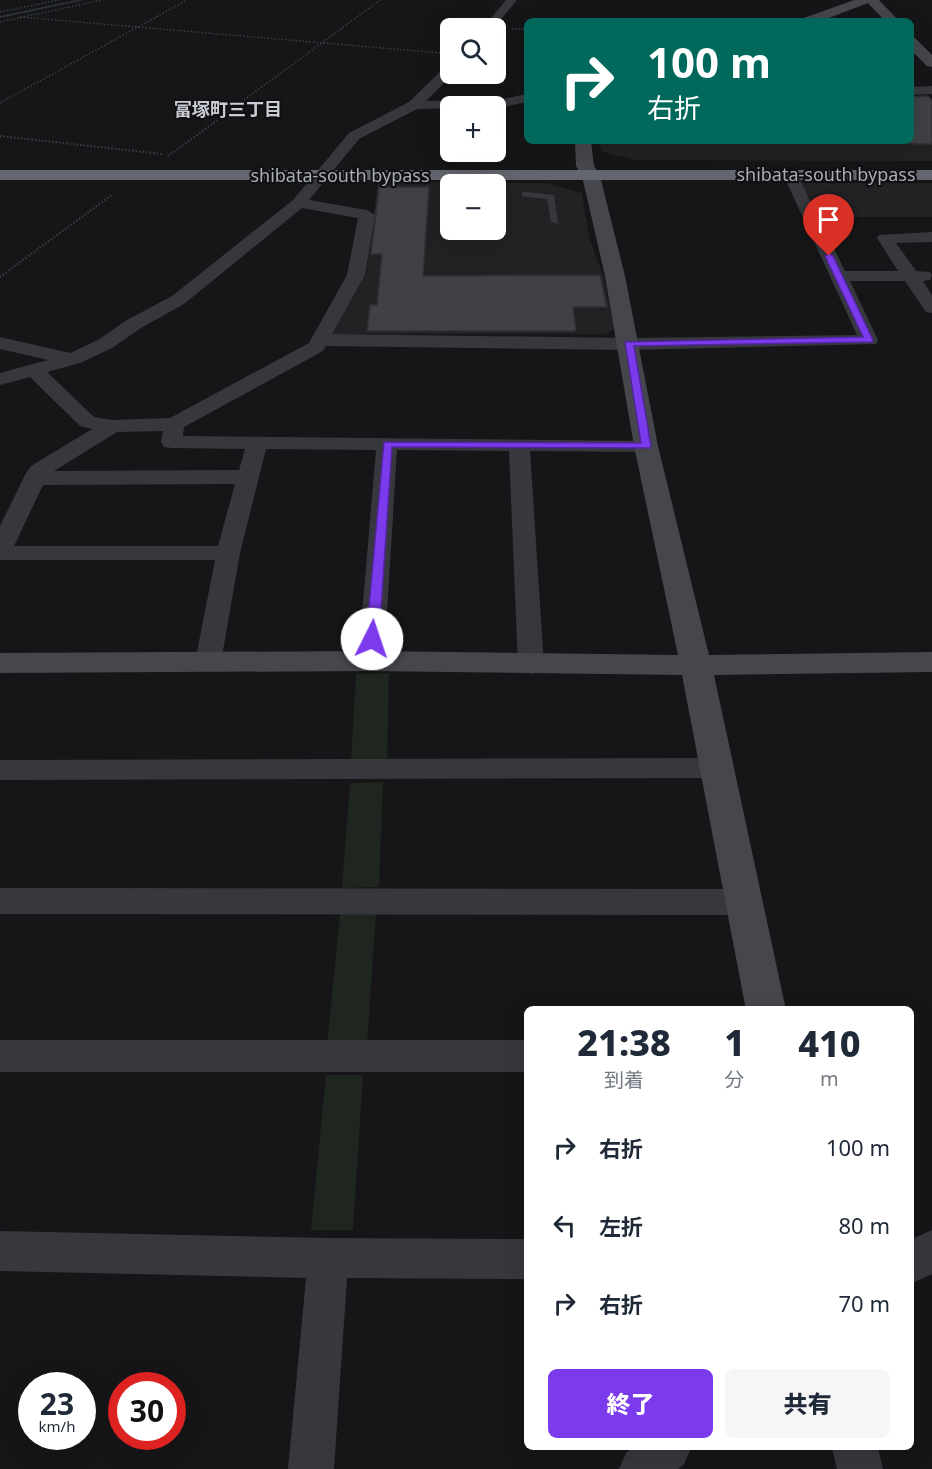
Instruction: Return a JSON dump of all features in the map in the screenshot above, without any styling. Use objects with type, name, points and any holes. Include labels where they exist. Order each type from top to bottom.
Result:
[{"type":"highway","name":"shibata-south bypass","points":[[586,161],[790,174],[932,175]]},
{"type":"highway","name":"shibata-south bypass","points":[[0,175],[138,176],[586,161],[932,167]]},
{"type":"highway","name":"shibata-south bypass","points":[[0,166],[154,166],[323,171]]},
{"type":"street","points":[[497,18],[512,0]]},
{"type":"street","points":[[818,18],[865,0]]},
{"type":"street","points":[[872,0],[889,18]]},
{"type":"street","points":[[914,44],[932,63]]},
{"type":"street","points":[[0,379],[73,359],[105,344],[134,324],[178,300],[299,203],[354,136],[414,105],[440,79]]},
{"type":"street","points":[[914,91],[932,90]]},
{"type":"street","points":[[414,105],[503,103],[524,98]]},
{"type":"street","points":[[586,161],[629,344],[646,446],[696,665],[765,1006]]},
{"type":"street","points":[[320,340],[629,344],[869,340],[790,174]]},
{"type":"street","points":[[35,371],[87,422],[112,426],[174,424],[316,347],[356,275],[367,215],[299,203]]},
{"type":"street","points":[[932,237],[885,238],[932,308]]},
{"type":"street","points":[[838,276],[932,276]]},
{"type":"street","points":[[0,344],[73,359]]},
{"type":"street","points":[[174,424],[172,442],[646,446]]},
{"type":"street","points":[[112,426],[39,471],[34,477],[0,551],[228,553]]},
{"type":"street","points":[[208,662],[228,553],[257,443]]},
{"type":"street","points":[[371,661],[387,444]]},
{"type":"street","points":[[519,445],[531,665]]},
{"type":"street","points":[[34,477],[248,477]]},
{"type":"street","points":[[0,663],[371,661],[531,665],[696,665],[932,662]]},
{"type":"street","points":[[0,770],[717,768]]},
{"type":"street","points":[[0,901],[744,902]]},
{"type":"street","points":[[0,1056],[524,1056]]},
{"type":"street","points":[[914,1261],[932,1250]]},
{"type":"street","points":[[0,1251],[328,1258],[524,1259]]},
{"type":"street","points":[[311,1469],[328,1258]]},
{"type":"street","points":[[642,1469],[666,1450]]},
{"type":"street","points":[[855,1450],[860,1469]]},
{"type":"lane","points":[[525,194],[551,197],[555,222]]},
{"type":"path","points":[[0,12],[59,0]]},
{"type":"path","points":[[0,21],[102,0]]},
{"type":"path","points":[[0,104],[187,0]]},
{"type":"path","points":[[154,166],[380,0]]},
{"type":"path","points":[[20,17],[440,53]]},
{"type":"path","points":[[0,136],[168,155]]},
{"type":"path","points":[[0,277],[138,176]]},
{"type":"shaded area","points":[[932,126],[932,161],[637,160],[602,152],[600,144],[914,144],[914,138]]},
{"type":"shaded area","points":[[378,182],[440,182],[440,240],[506,240],[506,183],[545,183],[582,193],[589,237],[604,278],[614,329],[606,334],[331,334],[366,274]]},
{"type":"shaded area","points":[[801,183],[932,183],[932,217],[820,217]]},
{"type":"shaded area","points":[[389,673],[387,761],[351,761],[356,674]]},
{"type":"shaded area","points":[[383,782],[379,887],[342,888],[350,783]]},
{"type":"shaded area","points":[[340,913],[376,913],[367,1045],[327,1045]]},
{"type":"shaded area","points":[[326,1075],[363,1075],[353,1230],[311,1230]]},
{"type":"building","points":[[928,96],[932,101],[932,144],[914,144],[914,97]]},
{"type":"building","points":[[379,187],[429,187],[423,276],[600,275],[607,307],[573,307],[576,331],[367,331],[370,305],[377,305],[382,254],[371,254]]},
{"type":"waterway","points":[[0,17],[82,0]]},
{"type":"district","name":"富塚町三丁目","points":[[228,110]]},
{"type":"route","points":[[372,639],[387,444],[646,446],[629,344],[869,340],[829,256]]}]
